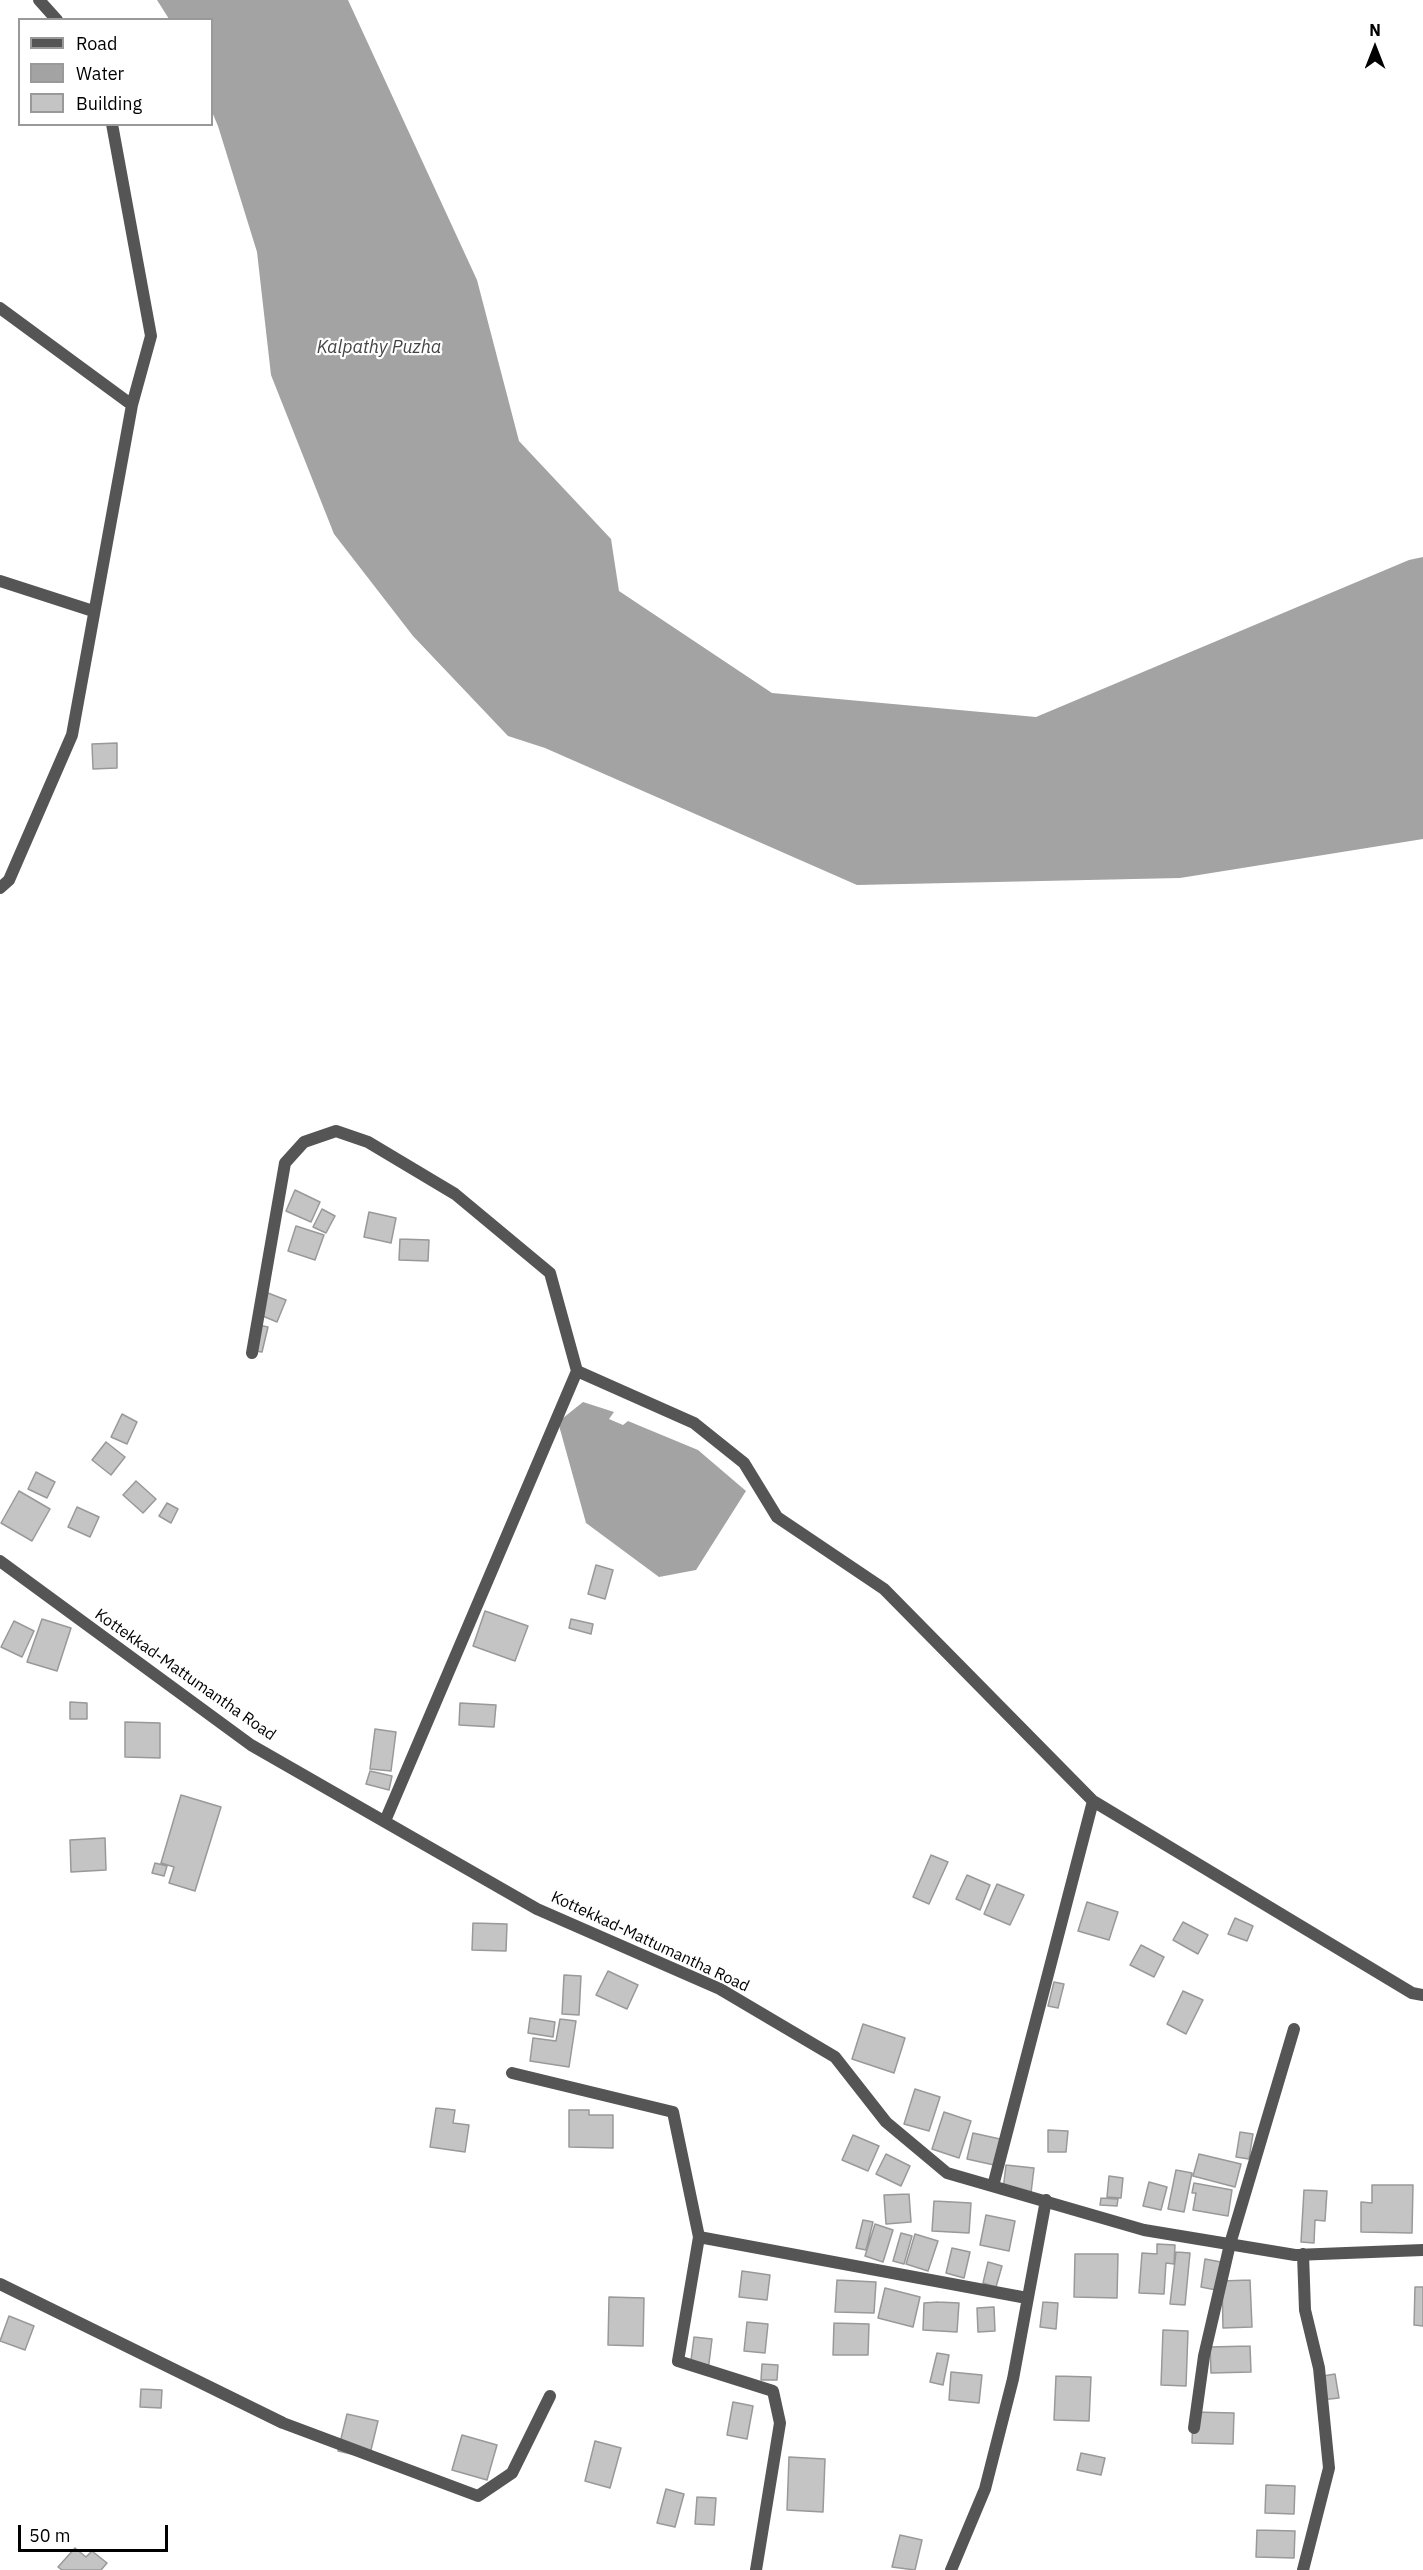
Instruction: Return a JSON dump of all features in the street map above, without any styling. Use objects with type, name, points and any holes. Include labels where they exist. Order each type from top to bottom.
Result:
[{"type":"street","points":[[39,0],[55,18]]},
{"type":"street","points":[[0,888],[9,880],[72,735],[132,405],[151,336],[112,126]]},
{"type":"street","points":[[0,308],[132,405]]},
{"type":"street","points":[[0,581],[93,611]]},
{"type":"street","points":[[252,1353],[285,1163],[304,1142],[336,1131],[368,1142],[455,1194],[550,1273],[577,1371],[385,1821]]},
{"type":"street","points":[[577,1371],[694,1423],[744,1463],[777,1517],[884,1589],[1093,1801],[1412,1993],[1423,1995]]},
{"type":"street","name":"Kottekkad-Mattumantha Road","points":[[0,1561],[251,1744],[537,1909],[720,1989],[835,2057],[886,2122],[947,2173],[1144,2230],[1230,2244],[1303,2254],[1423,2250]]},
{"type":"street","points":[[993,2186],[1093,1801]]},
{"type":"street","points":[[1194,2428],[1204,2356],[1230,2244],[1294,2029]]},
{"type":"street","points":[[512,2073],[673,2112],[699,2237],[678,2361],[773,2391],[780,2423],[756,2570]]},
{"type":"street","points":[[951,2570],[985,2489],[1013,2379],[1046,2200]]},
{"type":"street","points":[[699,2237],[1027,2298]]},
{"type":"street","points":[[1303,2254],[1305,2310],[1319,2368],[1329,2468],[1303,2570]]},
{"type":"street","points":[[0,2284],[283,2423],[478,2496],[512,2473],[550,2396]]},
{"type":"water","name":"Kalpathy Puzha","points":[[157,0],[348,0],[477,280],[519,441],[611,539],[619,591],[772,693],[1036,717],[1409,560],[1423,557],[1423,839],[1180,878],[857,885],[545,748],[508,736],[413,636],[334,534],[271,375],[257,252],[213,114],[213,18],[168,18]]},
{"type":"water","points":[[583,1402],[614,1412],[609,1419],[623,1425],[628,1421],[698,1450],[746,1491],[696,1570],[659,1577],[586,1523],[558,1422]]},
{"type":"building","points":[[117,743],[117,768],[93,769],[92,744]]},
{"type":"building","points":[[295,1190],[320,1202],[311,1222],[286,1211]]},
{"type":"building","points":[[322,1209],[335,1216],[326,1233],[313,1227]]},
{"type":"building","points":[[369,1212],[396,1218],[391,1243],[364,1237]]},
{"type":"building","points":[[296,1226],[324,1235],[315,1260],[288,1251]]},
{"type":"building","points":[[400,1239],[429,1240],[428,1261],[399,1260]]},
{"type":"building","points":[[268,1293],[286,1300],[277,1322],[258,1314]]},
{"type":"building","points":[[254,1324],[268,1327],[262,1352],[249,1350]]},
{"type":"building","points":[[122,1414],[137,1422],[127,1444],[111,1437]]},
{"type":"building","points":[[106,1442],[125,1457],[111,1475],[92,1460]]},
{"type":"building","points":[[36,1472],[55,1482],[47,1498],[28,1489]]},
{"type":"building","points":[[136,1481],[156,1499],[143,1513],[123,1495]]},
{"type":"building","points":[[19,1491],[50,1509],[32,1541],[1,1523]]},
{"type":"building","points":[[167,1503],[178,1509],[171,1523],[159,1516]]},
{"type":"building","points":[[77,1507],[99,1517],[90,1537],[68,1527]]},
{"type":"building","points":[[596,1565],[613,1570],[605,1599],[588,1594]]},
{"type":"building","points":[[485,1611],[528,1626],[515,1661],[473,1646]]},
{"type":"building","points":[[42,1619],[71,1628],[57,1671],[27,1662]]},
{"type":"building","points":[[571,1619],[593,1624],[591,1634],[569,1628]]},
{"type":"building","points":[[14,1621],[34,1631],[22,1657],[1,1647]]},
{"type":"building","points":[[70,1702],[87,1703],[87,1719],[70,1719]]},
{"type":"building","points":[[460,1703],[496,1705],[494,1727],[459,1725]]},
{"type":"building","points":[[125,1722],[160,1723],[160,1758],[125,1757]]},
{"type":"building","points":[[375,1729],[396,1732],[391,1771],[370,1769]]},
{"type":"building","points":[[370,1771],[392,1776],[389,1790],[366,1784]]},
{"type":"building","points":[[181,1795],[221,1807],[195,1891],[169,1883],[174,1867],[161,1863]]},
{"type":"building","points":[[105,1838],[106,1870],[71,1872],[70,1840]]},
{"type":"building","points":[[931,1855],[948,1862],[929,1904],[913,1897]]},
{"type":"building","points":[[155,1863],[167,1866],[164,1876],[152,1873]]},
{"type":"building","points":[[967,1875],[990,1885],[980,1910],[956,1899]]},
{"type":"building","points":[[997,1884],[1024,1895],[1010,1925],[984,1914]]},
{"type":"building","points":[[1087,1902],[1118,1912],[1109,1940],[1078,1931]]},
{"type":"building","points":[[1235,1918],[1253,1926],[1247,1941],[1228,1934]]},
{"type":"building","points":[[1183,1922],[1208,1935],[1198,1954],[1173,1940]]},
{"type":"building","points":[[473,1923],[507,1924],[506,1951],[472,1950]]},
{"type":"building","points":[[1141,1945],[1164,1957],[1154,1977],[1130,1965]]},
{"type":"building","points":[[608,1971],[638,1985],[627,2009],[596,1995]]},
{"type":"building","points":[[564,1975],[581,1976],[579,2015],[562,2014]]},
{"type":"building","points":[[1054,1982],[1064,1984],[1058,2008],[1048,2006]]},
{"type":"building","points":[[1183,1991],[1203,2000],[1186,2034],[1167,2024]]},
{"type":"building","points":[[530,2018],[555,2022],[553,2037],[528,2033]]},
{"type":"building","points":[[560,2019],[576,2021],[569,2067],[530,2061],[533,2038],[556,2041]]},
{"type":"building","points":[[863,2024],[905,2038],[894,2073],[852,2059]]},
{"type":"building","points":[[915,2089],[940,2097],[929,2131],[904,2124]]},
{"type":"building","points":[[436,2108],[455,2110],[453,2123],[469,2125],[465,2152],[430,2147]]},
{"type":"building","points":[[569,2110],[589,2110],[589,2115],[613,2115],[613,2148],[569,2147]]},
{"type":"building","points":[[944,2112],[971,2121],[959,2158],[932,2149]]},
{"type":"building","points":[[1048,2130],[1068,2131],[1066,2152],[1048,2152]]},
{"type":"building","points":[[1240,2132],[1253,2134],[1249,2159],[1236,2157]]},
{"type":"building","points":[[973,2133],[1000,2139],[994,2165],[967,2159]]},
{"type":"building","points":[[853,2135],[879,2146],[868,2171],[842,2160]]},
{"type":"building","points":[[886,2154],[910,2166],[901,2186],[876,2174]]},
{"type":"building","points":[[1199,2154],[1241,2164],[1235,2187],[1193,2176]]},
{"type":"building","points":[[1006,2165],[1034,2168],[1031,2193],[1003,2190]]},
{"type":"building","points":[[1176,2170],[1192,2173],[1184,2212],[1168,2209]]},
{"type":"building","points":[[1109,2176],[1123,2178],[1121,2198],[1107,2197]]},
{"type":"building","points":[[1149,2182],[1167,2187],[1161,2210],[1143,2206]]},
{"type":"building","points":[[1194,2183],[1232,2190],[1228,2216],[1193,2210],[1196,2193],[1192,2193]]},
{"type":"building","points":[[1372,2185],[1413,2185],[1412,2233],[1361,2232],[1361,2202],[1372,2203]]},
{"type":"building","points":[[1304,2190],[1327,2191],[1325,2221],[1315,2220],[1314,2243],[1301,2242]]},
{"type":"building","points":[[909,2194],[911,2222],[886,2224],[884,2195]]},
{"type":"building","points":[[1101,2198],[1118,2199],[1117,2206],[1100,2205]]},
{"type":"building","points":[[934,2201],[971,2203],[969,2233],[932,2231]]},
{"type":"building","points":[[986,2215],[1015,2221],[1009,2251],[980,2245]]},
{"type":"building","points":[[863,2220],[873,2222],[866,2250],[856,2248]]},
{"type":"building","points":[[875,2224],[893,2230],[883,2262],[865,2256]]},
{"type":"building","points":[[901,2233],[912,2236],[904,2264],[893,2261]]},
{"type":"building","points":[[915,2234],[938,2241],[928,2271],[906,2264]]},
{"type":"building","points":[[1157,2244],[1175,2245],[1174,2264],[1166,2263],[1164,2294],[1139,2293],[1142,2253],[1157,2254]]},
{"type":"building","points":[[952,2248],[970,2252],[964,2278],[946,2273]]},
{"type":"building","points":[[1176,2252],[1190,2253],[1185,2305],[1170,2304]]},
{"type":"building","points":[[1075,2254],[1118,2254],[1117,2298],[1074,2297]]},
{"type":"building","points":[[1205,2259],[1221,2262],[1216,2290],[1201,2287]]},
{"type":"building","points":[[988,2262],[1002,2266],[996,2287],[983,2283]]},
{"type":"building","points":[[742,2271],[770,2275],[767,2300],[739,2297]]},
{"type":"building","points":[[837,2280],[876,2282],[874,2313],[835,2312]]},
{"type":"building","points":[[1250,2280],[1252,2327],[1223,2328],[1222,2281]]},
{"type":"building","points":[[1415,2287],[1423,2287],[1423,2326],[1414,2325]]},
{"type":"building","points":[[885,2288],[920,2297],[913,2327],[878,2318]]},
{"type":"building","points":[[609,2297],[644,2298],[643,2346],[608,2345]]},
{"type":"building","points":[[1043,2302],[1058,2303],[1056,2329],[1040,2327]]},
{"type":"building","points":[[924,2303],[959,2303],[957,2332],[923,2330]]},
{"type":"building","points":[[994,2307],[995,2331],[978,2332],[977,2308]]},
{"type":"building","points":[[9,2316],[34,2326],[25,2350],[0,2341]]},
{"type":"building","points":[[747,2322],[768,2324],[765,2353],[744,2351]]},
{"type":"building","points":[[834,2323],[869,2324],[868,2355],[833,2355]]},
{"type":"building","points":[[1163,2330],[1188,2331],[1186,2386],[1161,2385]]},
{"type":"building","points":[[694,2337],[712,2339],[708,2371],[690,2368]]},
{"type":"building","points":[[1250,2346],[1251,2372],[1211,2373],[1210,2347]]},
{"type":"building","points":[[937,2353],[949,2355],[943,2385],[930,2382]]},
{"type":"building","points":[[762,2364],[778,2365],[777,2380],[761,2380]]},
{"type":"building","points":[[951,2372],[982,2375],[979,2403],[949,2400]]},
{"type":"building","points":[[1335,2374],[1339,2398],[1320,2400],[1317,2377]]},
{"type":"building","points":[[1056,2376],[1091,2377],[1089,2421],[1054,2420]]},
{"type":"building","points":[[141,2389],[162,2390],[161,2408],[140,2407]]},
{"type":"building","points":[[733,2402],[753,2406],[747,2439],[727,2435]]},
{"type":"building","points":[[1193,2412],[1234,2413],[1233,2444],[1192,2443]]},
{"type":"building","points":[[347,2414],[378,2421],[369,2458],[338,2451]]},
{"type":"building","points":[[462,2435],[497,2445],[487,2480],[452,2470]]},
{"type":"building","points":[[595,2441],[621,2448],[610,2488],[585,2481]]},
{"type":"building","points":[[1081,2453],[1105,2458],[1101,2475],[1077,2470]]},
{"type":"building","points":[[789,2457],[825,2459],[823,2512],[787,2510]]},
{"type":"building","points":[[1266,2485],[1295,2486],[1294,2514],[1265,2513]]},
{"type":"building","points":[[666,2489],[684,2494],[675,2527],[657,2523]]},
{"type":"building","points":[[697,2497],[716,2498],[714,2525],[695,2524]]},
{"type":"building","points":[[1257,2530],[1295,2531],[1294,2558],[1256,2557]]},
{"type":"building","points":[[900,2535],[922,2540],[915,2570],[892,2567]]},
{"type":"building","points":[[75,2548],[86,2557],[92,2551],[107,2563],[101,2570],[62,2570],[58,2567]]}]
